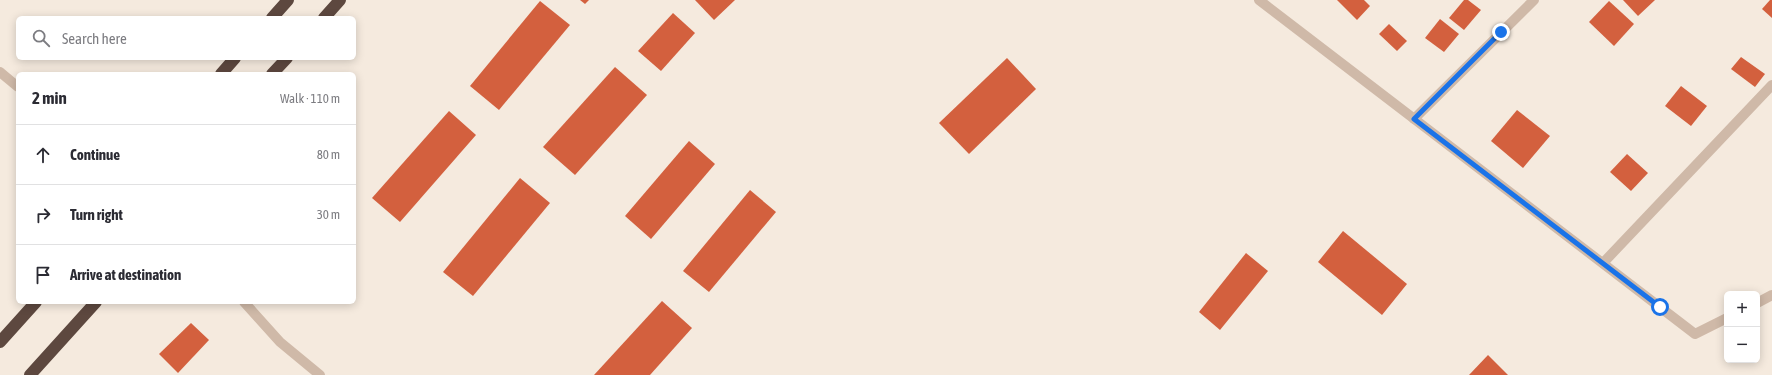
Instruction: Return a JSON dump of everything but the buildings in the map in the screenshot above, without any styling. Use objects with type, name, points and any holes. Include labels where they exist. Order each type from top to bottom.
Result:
[{"type":"highway","points":[[274,16],[288,0]]},
{"type":"highway","points":[[326,16],[340,0]]},
{"type":"highway","points":[[223,72],[233,60]]},
{"type":"highway","points":[[274,72],[285,60]]},
{"type":"highway","points":[[0,342],[34,304]]},
{"type":"highway","points":[[30,375],[94,304]]},
{"type":"street","points":[[1259,0],[1695,334],[1724,320]]},
{"type":"street","points":[[1414,119],[1534,0]]},
{"type":"street","points":[[0,72],[16,85]]},
{"type":"street","points":[[1603,263],[1772,85]]},
{"type":"street","points":[[1760,302],[1772,296]]},
{"type":"street","points":[[246,304],[280,342],[320,375]]},
{"type":"route","points":[[1501,32],[1414,119],[1660,307]]}]
